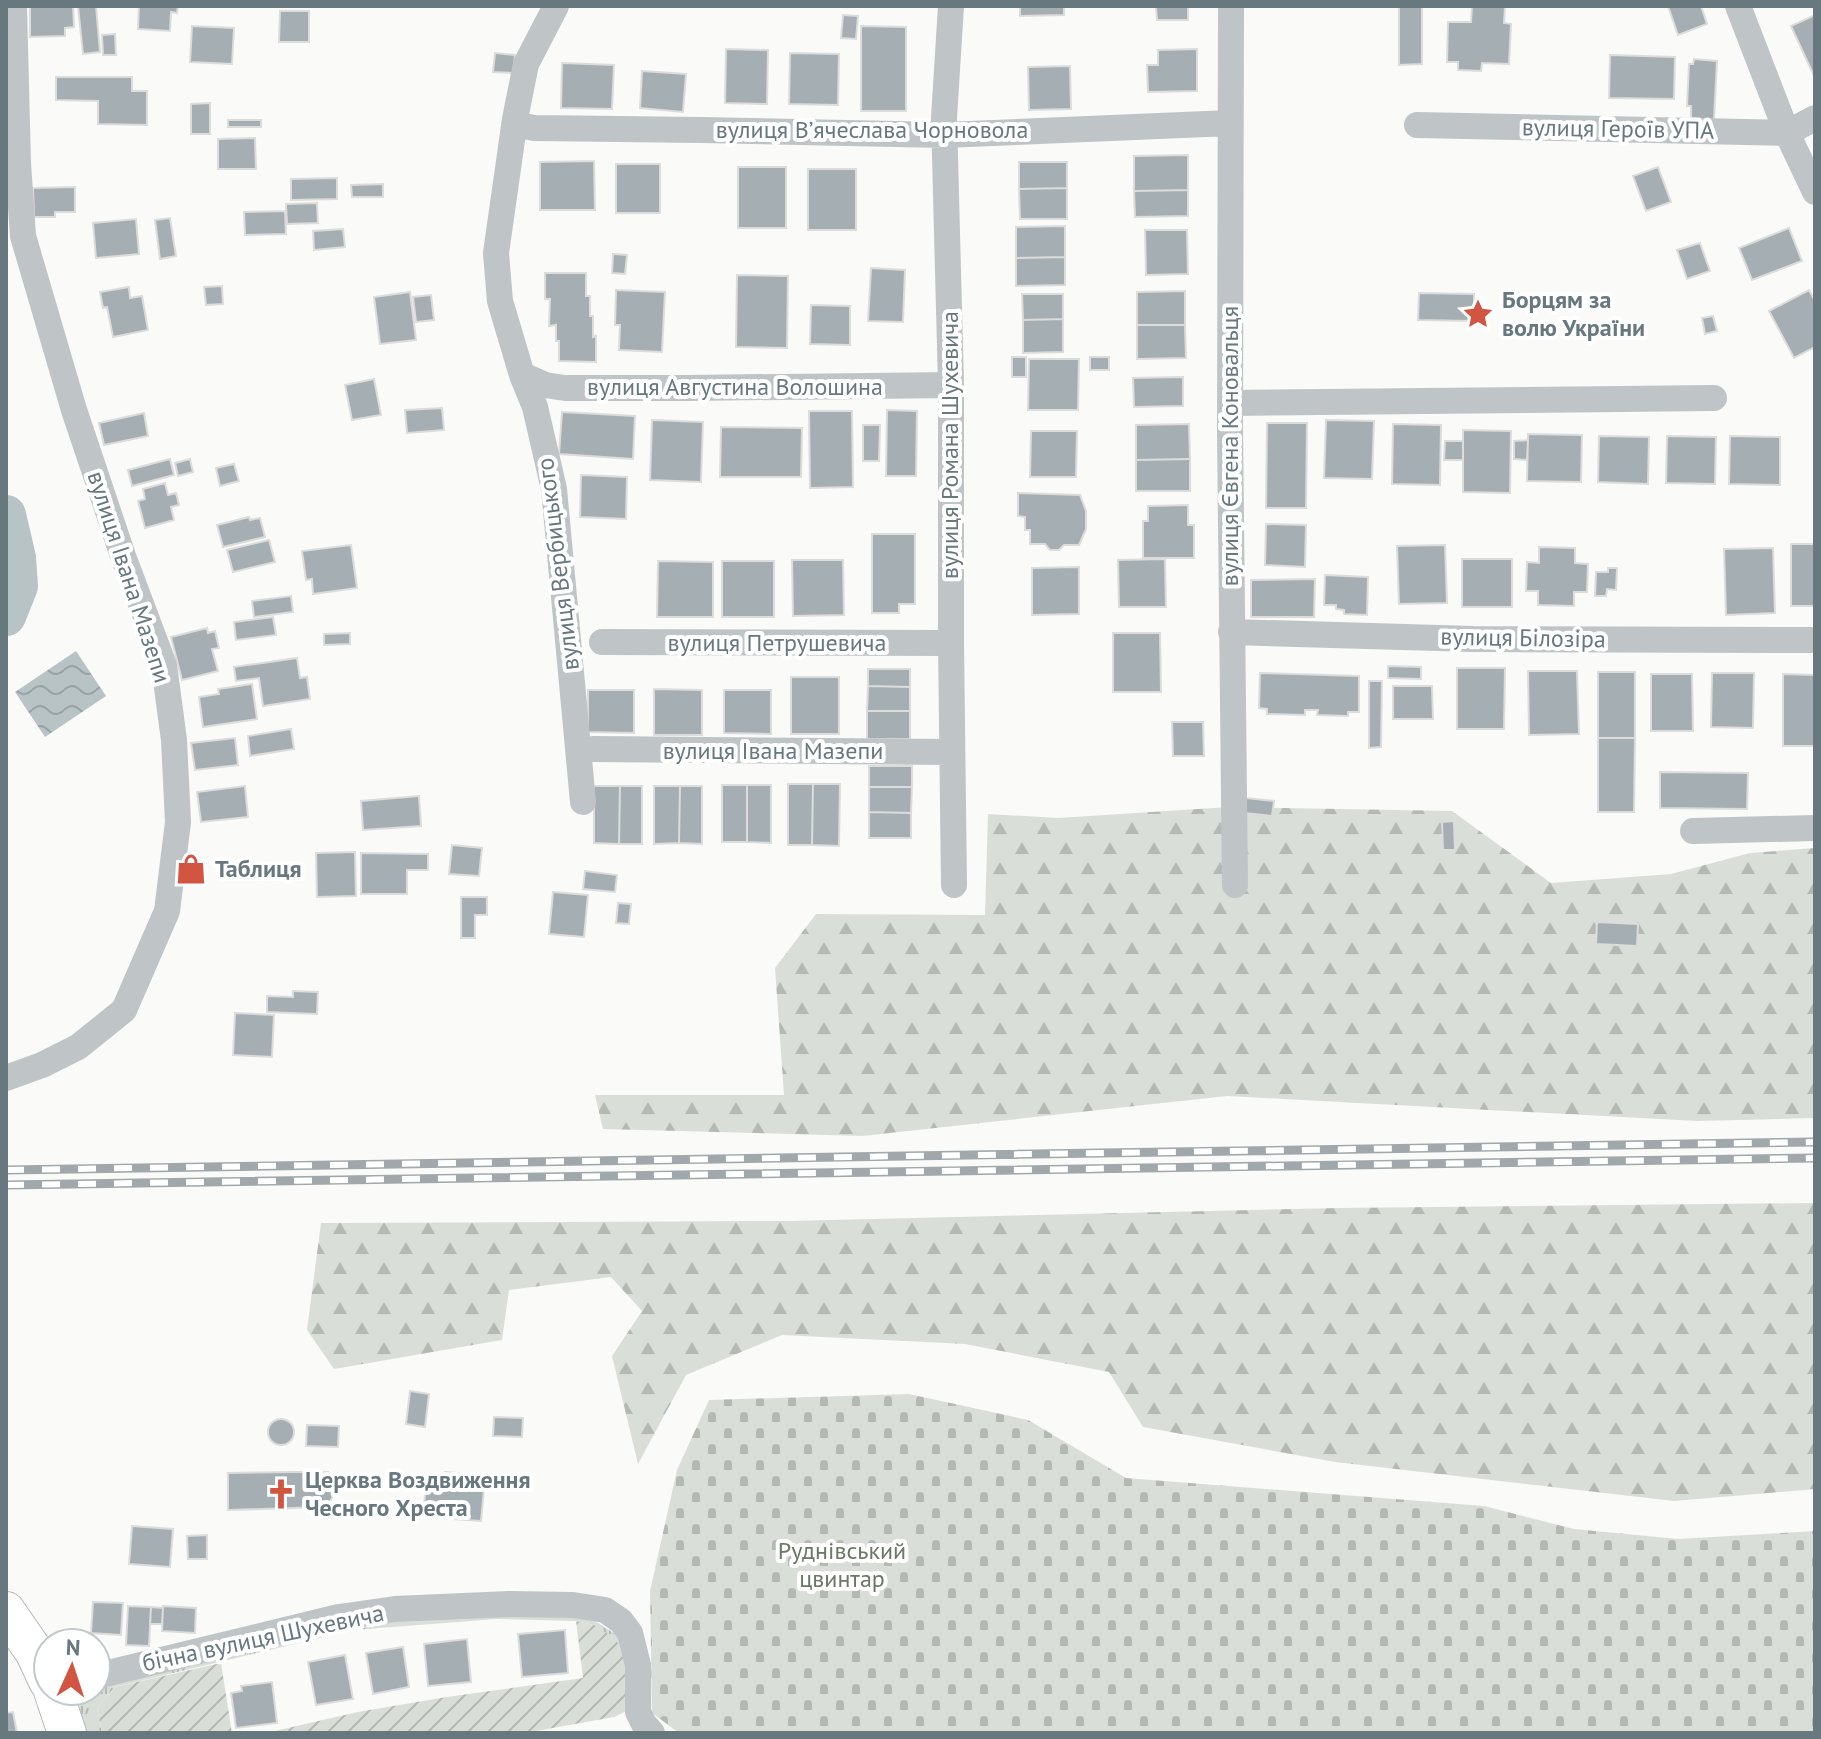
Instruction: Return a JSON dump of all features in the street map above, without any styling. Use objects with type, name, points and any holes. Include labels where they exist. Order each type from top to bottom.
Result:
[{"type":"main road","points":[[6,1611],[32,1649]]},
{"type":"main road","points":[[58,1707],[67,1733]]},
{"type":"street","name":"вулиця Івана Мазепи","points":[[6,1078],[78,1047],[124,1010],[167,911],[178,822],[174,740],[164,665],[74,410],[23,236],[14,6]]},
{"type":"street","name":"вулиця Вербицького","points":[[556,6],[526,64],[496,253],[500,301],[535,407],[554,489],[583,802]]},
{"type":"street","name":"вулиця Романа Шухевича","points":[[951,6],[944,135],[951,385],[954,885]]},
{"type":"street","name":"вулиця Євгена Коновальця","points":[[1231,6],[1231,632],[1235,885]]},
{"type":"street","points":[[1738,6],[1787,133],[1815,192]]},
{"type":"street","name":"вулиця Героїв УПА","points":[[1417,125],[1787,133],[1815,118]]},
{"type":"street","name":"вулиця Вʼячеслава Чорновола","points":[[515,119],[524,126],[534,128],[944,135],[1230,123]]},
{"type":"street","name":"вулиця Августина Волошина","points":[[522,375],[545,385],[565,388],[951,385]]},
{"type":"street","points":[[1230,403],[1714,398]]},
{"type":"street","name":"вулиця Білозіра","points":[[1231,632],[1473,639],[1815,640]]},
{"type":"street","name":"вулиця Петрушевича","points":[[602,642],[951,643]]},
{"type":"street","name":"вулиця Івана Мазепи","points":[[593,749],[952,752]]},
{"type":"street","points":[[1693,831],[1815,828]]},
{"type":"street","name":"бічна вулиця Шухевича","points":[[112,1672],[339,1617],[395,1609],[452,1606],[573,1605],[605,1610],[621,1621],[630,1633],[636,1652],[645,1722]]},
{"type":"green space","points":[[1229,807],[1452,811],[1551,883],[1671,874],[1750,853],[1815,848],[1815,1118],[1697,1121],[1227,1096],[862,1136],[603,1129],[595,1095],[784,1095],[775,968],[816,914],[985,915],[988,814],[1058,818]]},
{"type":"green space","points":[[1815,1203],[1815,1489],[1674,1501],[1335,1462],[1143,1427],[1109,1372],[965,1344],[782,1335],[686,1375],[638,1464],[612,1356],[642,1311],[611,1277],[509,1290],[502,1340],[334,1369],[307,1330],[321,1223],[789,1221],[1337,1208]]},
{"type":"green space","name":"Руднівський цвинтар","points":[[909,1394],[1028,1420],[1126,1478],[1484,1506],[1574,1529],[1678,1539],[1815,1531],[1815,1733],[679,1733],[652,1713],[650,1591],[677,1470],[709,1400]]},
{"type":"green space","points":[[496,1610],[592,1619],[617,1635],[631,1659],[598,1626],[576,1621],[497,1619],[353,1630],[115,1687],[112,1690],[112,1681],[317,1629]]},
{"type":"green space","points":[[576,1621],[598,1626],[618,1643],[633,1675],[629,1710],[614,1717],[525,1733],[266,1733],[358,1712],[583,1678]]},
{"type":"green space","points":[[221,1663],[232,1733],[102,1733],[97,1708],[112,1707],[112,1690],[115,1687]]},
{"type":"green space","points":[[80,1707],[98,1707],[102,1733],[84,1733]]},
{"type":"water","points":[[76,651],[106,696],[45,737],[15,692]]},
{"type":"building","points":[[30,6],[73,6],[74,27],[65,28],[65,36],[30,37]]},
{"type":"building","points":[[78,6],[96,6],[100,52],[83,54]]},
{"type":"building","points":[[139,6],[178,6],[177,13],[171,12],[170,31],[138,29]]},
{"type":"building","points":[[1020,6],[1064,6],[1064,15],[1020,16]]},
{"type":"building","points":[[1144,6],[1188,6],[1188,20],[1157,20],[1156,7]]},
{"type":"building","points":[[1399,6],[1422,6],[1422,64],[1399,65]]},
{"type":"building","points":[[1472,6],[1505,6],[1504,23],[1511,24],[1509,64],[1482,63],[1481,71],[1458,70],[1458,62],[1447,62],[1448,22],[1471,22]]},
{"type":"building","points":[[1668,6],[1701,6],[1707,24],[1678,35]]},
{"type":"building","points":[[280,11],[309,11],[309,42],[279,42]]},
{"type":"building","points":[[843,15],[858,16],[856,39],[841,38]]},
{"type":"building","points":[[1815,15],[1815,78],[1791,26]]},
{"type":"building","points":[[192,26],[234,28],[232,64],[190,62]]},
{"type":"building","points":[[861,26],[906,27],[906,111],[861,111]]},
{"type":"building","points":[[115,34],[116,55],[103,55],[102,35]]},
{"type":"building","points":[[726,49],[768,50],[767,104],[725,103]]},
{"type":"building","points":[[1197,49],[1197,91],[1148,92],[1147,65],[1158,65],[1158,50]]},
{"type":"building","points":[[495,53],[515,55],[513,73],[493,72]]},
{"type":"building","points":[[790,53],[839,54],[838,105],[789,104]]},
{"type":"building","points":[[1610,55],[1675,57],[1674,99],[1609,98]]},
{"type":"building","points":[[1694,59],[1717,61],[1714,120],[1691,118],[1691,106],[1687,106],[1689,64],[1693,64]]},
{"type":"building","points":[[562,63],[614,65],[612,109],[561,108]]},
{"type":"building","points":[[1070,66],[1071,109],[1029,110],[1028,67]]},
{"type":"building","points":[[642,71],[686,74],[683,112],[640,108]]},
{"type":"building","points":[[56,77],[132,77],[132,91],[147,91],[147,125],[98,124],[98,101],[56,100]]},
{"type":"building","points":[[210,103],[210,134],[191,134],[191,104]]},
{"type":"building","points":[[228,120],[261,120],[261,127],[228,127]]},
{"type":"building","points":[[255,138],[256,169],[218,169],[218,139]]},
{"type":"building","points":[[1188,155],[1188,190],[1134,191],[1134,156]]},
{"type":"building","points":[[594,161],[595,210],[540,210],[540,162]]},
{"type":"building","points":[[1019,162],[1067,162],[1067,188],[1019,189]]},
{"type":"building","points":[[616,164],[660,164],[660,213],[616,213]]},
{"type":"building","points":[[738,167],[786,167],[786,228],[738,228]]},
{"type":"building","points":[[1658,167],[1671,202],[1646,211],[1633,176]]},
{"type":"building","points":[[808,169],[856,169],[856,230],[808,230]]},
{"type":"building","points":[[337,178],[337,199],[291,200],[291,179]]},
{"type":"building","points":[[383,184],[383,197],[352,197],[351,185]]},
{"type":"building","points":[[75,187],[75,212],[55,212],[55,217],[34,217],[33,188]]},
{"type":"building","points":[[1067,188],[1067,219],[1020,219],[1019,189]]},
{"type":"building","points":[[1188,190],[1188,216],[1135,217],[1134,191]]},
{"type":"building","points":[[317,203],[318,223],[287,224],[286,204]]},
{"type":"building","points":[[285,211],[286,234],[245,235],[244,212]]},
{"type":"building","points":[[170,218],[176,256],[160,259],[155,220]]},
{"type":"building","points":[[136,219],[139,254],[96,258],[93,223]]},
{"type":"building","points":[[1065,226],[1065,257],[1016,258],[1016,227]]},
{"type":"building","points":[[1789,228],[1802,261],[1752,280],[1739,248]]},
{"type":"building","points":[[343,229],[345,247],[314,250],[313,231]]},
{"type":"building","points":[[1145,230],[1187,230],[1188,274],[1146,275]]},
{"type":"building","points":[[1700,243],[1710,271],[1687,279],[1677,250]]},
{"type":"building","points":[[613,254],[627,255],[625,274],[612,273]]},
{"type":"building","points":[[1065,257],[1065,285],[1016,286],[1016,258]]},
{"type":"building","points":[[871,268],[905,270],[903,322],[868,321]]},
{"type":"building","points":[[545,273],[586,273],[586,296],[590,296],[593,337],[596,336],[596,362],[559,361],[556,325],[549,326],[550,299],[545,299]]},
{"type":"building","points":[[737,275],[788,276],[787,348],[736,347]]},
{"type":"building","points":[[222,286],[223,304],[206,305],[204,287]]},
{"type":"building","points":[[129,287],[130,298],[142,296],[148,330],[113,337],[107,307],[103,308],[100,292]]},
{"type":"building","points":[[616,290],[665,292],[662,352],[619,350],[620,325],[615,325]]},
{"type":"building","points":[[1809,290],[1815,301],[1815,347],[1794,358],[1769,311]]},
{"type":"building","points":[[1185,291],[1185,325],[1137,325],[1137,292]]},
{"type":"building","points":[[410,292],[416,340],[380,344],[374,297]]},
{"type":"building","points":[[1419,293],[1474,294],[1474,321],[1418,320]]},
{"type":"building","points":[[1022,294],[1063,294],[1063,319],[1023,320]]},
{"type":"building","points":[[431,295],[434,320],[416,322],[413,297]]},
{"type":"building","points":[[811,305],[850,306],[850,345],[810,344]]},
{"type":"building","points":[[1713,316],[1717,331],[1705,334],[1702,318]]},
{"type":"building","points":[[1063,319],[1063,352],[1023,353],[1023,320]]},
{"type":"building","points":[[1137,325],[1185,325],[1186,358],[1137,359]]},
{"type":"building","points":[[1012,357],[1026,357],[1026,377],[1012,377]]},
{"type":"building","points":[[1090,357],[1109,357],[1109,370],[1090,370]]},
{"type":"building","points":[[1029,359],[1079,359],[1078,410],[1028,410]]},
{"type":"building","points":[[1183,377],[1183,406],[1134,407],[1133,378]]},
{"type":"building","points":[[374,379],[381,415],[352,420],[345,385]]},
{"type":"building","points":[[442,408],[444,430],[407,433],[405,410]]},
{"type":"building","points":[[887,410],[917,411],[916,476],[886,476]]},
{"type":"building","points":[[809,411],[852,411],[853,487],[810,488]]},
{"type":"building","points":[[562,412],[635,416],[633,459],[559,454]]},
{"type":"building","points":[[144,413],[148,436],[104,445],[99,423]]},
{"type":"building","points":[[652,420],[703,422],[701,482],[650,480]]},
{"type":"building","points":[[1326,420],[1374,421],[1372,479],[1324,478]]},
{"type":"building","points":[[1267,423],[1307,423],[1306,508],[1266,508]]},
{"type":"building","points":[[1189,424],[1190,459],[1136,460],[1136,425]]},
{"type":"building","points":[[1393,424],[1441,425],[1440,485],[1392,484]]},
{"type":"building","points":[[863,425],[880,425],[879,461],[863,461]]},
{"type":"building","points":[[721,427],[802,428],[801,477],[720,477]]},
{"type":"building","points":[[1463,430],[1511,431],[1510,493],[1463,492]]},
{"type":"building","points":[[1031,431],[1077,431],[1076,477],[1030,477]]},
{"type":"building","points":[[1528,434],[1582,435],[1581,482],[1527,481]]},
{"type":"building","points":[[1599,436],[1649,437],[1648,484],[1598,482]]},
{"type":"building","points":[[1667,436],[1716,437],[1715,484],[1666,483]]},
{"type":"building","points":[[1730,436],[1780,437],[1780,485],[1729,484]]},
{"type":"building","points":[[1528,440],[1527,460],[1514,459],[1514,441]]},
{"type":"building","points":[[1445,441],[1463,441],[1463,460],[1444,460]]},
{"type":"building","points":[[170,459],[174,475],[132,486],[128,470]]},
{"type":"building","points":[[190,459],[193,472],[178,476],[175,463]]},
{"type":"building","points":[[1190,459],[1190,491],[1136,491],[1136,460]]},
{"type":"building","points":[[234,464],[239,481],[220,486],[216,468]]},
{"type":"building","points":[[581,475],[627,477],[626,519],[580,517]]},
{"type":"building","points":[[165,483],[168,495],[176,493],[179,505],[171,507],[174,520],[145,528],[138,501],[145,499],[143,489]]},
{"type":"building","points":[[1018,493],[1080,495],[1086,511],[1086,529],[1079,545],[1064,545],[1059,550],[1050,550],[1045,544],[1030,544],[1030,530],[1025,530],[1025,517],[1018,516]]},
{"type":"building","points":[[1188,505],[1188,525],[1194,525],[1194,558],[1143,558],[1143,521],[1148,521],[1148,506]]},
{"type":"building","points":[[249,517],[250,520],[260,518],[265,537],[223,547],[217,525]]},
{"type":"building","points":[[1266,524],[1306,525],[1305,567],[1265,565]]},
{"type":"building","points":[[872,534],[915,534],[915,604],[899,604],[899,613],[872,613]]},
{"type":"building","points":[[269,540],[275,562],[233,572],[227,550]]},
{"type":"building","points":[[1791,544],[1815,544],[1815,606],[1791,606]]},
{"type":"building","points":[[351,545],[357,588],[313,594],[312,579],[306,580],[302,551]]},
{"type":"building","points":[[1445,545],[1447,603],[1399,604],[1397,546]]},
{"type":"building","points":[[1539,547],[1575,548],[1575,563],[1588,564],[1587,592],[1574,592],[1574,606],[1538,605],[1538,591],[1526,591],[1527,562],[1539,563]]},
{"type":"building","points":[[1773,548],[1775,613],[1726,615],[1724,549]]},
{"type":"building","points":[[1165,559],[1166,607],[1119,607],[1118,560]]},
{"type":"building","points":[[1462,559],[1512,559],[1512,607],[1462,607]]},
{"type":"building","points":[[792,560],[843,560],[844,615],[793,616]]},
{"type":"building","points":[[658,561],[713,562],[713,617],[657,617]]},
{"type":"building","points":[[722,561],[774,561],[774,617],[722,617]]},
{"type":"building","points":[[1079,567],[1079,614],[1032,615],[1032,568]]},
{"type":"building","points":[[1608,568],[1617,568],[1616,590],[1607,589],[1606,596],[1595,596],[1596,572],[1608,572]]},
{"type":"building","points":[[1325,575],[1368,577],[1367,615],[1344,614],[1344,610],[1336,609],[1336,605],[1324,605]]},
{"type":"building","points":[[1315,579],[1314,617],[1251,617],[1251,580]]},
{"type":"building","points":[[291,596],[293,612],[254,617],[252,601]]},
{"type":"building","points":[[273,617],[276,635],[236,640],[234,622]]},
{"type":"building","points":[[207,628],[208,633],[215,631],[219,648],[212,649],[218,671],[182,680],[171,637]]},
{"type":"building","points":[[350,633],[350,644],[324,645],[324,634]]},
{"type":"building","points":[[1113,633],[1160,633],[1161,692],[1113,692]]},
{"type":"building","points":[[297,658],[300,678],[307,677],[310,699],[263,706],[259,678],[236,681],[234,667]]},
{"type":"building","points":[[1388,666],[1421,667],[1421,679],[1388,678]]},
{"type":"building","points":[[1457,668],[1505,668],[1504,729],[1457,729]]},
{"type":"building","points":[[868,669],[910,669],[910,687],[868,686]]},
{"type":"building","points":[[1528,671],[1577,671],[1579,734],[1529,735]]},
{"type":"building","points":[[1598,672],[1635,672],[1635,738],[1598,738]]},
{"type":"building","points":[[1260,673],[1359,676],[1359,712],[1348,712],[1348,716],[1317,715],[1318,710],[1305,710],[1305,715],[1267,714],[1267,709],[1259,708]]},
{"type":"building","points":[[1712,673],[1754,673],[1753,728],[1711,727]]},
{"type":"building","points":[[1651,674],[1692,674],[1693,731],[1651,731]]},
{"type":"building","points":[[1783,674],[1815,675],[1815,746],[1783,746]]},
{"type":"building","points":[[791,677],[839,677],[839,734],[791,734]]},
{"type":"building","points":[[1369,681],[1382,681],[1381,747],[1369,748]]},
{"type":"building","points":[[252,684],[257,719],[203,727],[199,697],[219,694],[218,689]]},
{"type":"building","points":[[868,686],[910,687],[910,711],[867,711]]},
{"type":"building","points":[[1393,686],[1432,686],[1433,719],[1393,719]]},
{"type":"building","points":[[654,689],[702,690],[702,735],[654,735]]},
{"type":"building","points":[[588,690],[634,690],[634,733],[588,732]]},
{"type":"building","points":[[724,690],[771,690],[771,734],[724,733]]},
{"type":"building","points":[[867,711],[910,711],[910,739],[867,739]]},
{"type":"building","points":[[1172,722],[1203,722],[1204,756],[1173,756]]},
{"type":"building","points":[[291,729],[294,749],[250,756],[248,736]]},
{"type":"building","points":[[235,738],[238,765],[195,770],[191,743]]},
{"type":"building","points":[[1598,738],[1635,738],[1634,812],[1598,812]]},
{"type":"building","points":[[869,766],[912,766],[912,787],[869,787]]},
{"type":"building","points":[[1660,772],[1748,773],[1747,809],[1660,808]]},
{"type":"building","points":[[788,784],[813,784],[812,845],[788,845]]},
{"type":"building","points":[[813,784],[840,784],[839,846],[812,845]]},
{"type":"building","points":[[722,785],[747,785],[747,842],[722,842]]},
{"type":"building","points":[[747,785],[771,785],[771,843],[747,842]]},
{"type":"building","points":[[245,786],[248,817],[201,822],[197,792]]},
{"type":"building","points":[[594,786],[620,786],[619,844],[594,843]]},
{"type":"building","points":[[620,786],[642,786],[642,844],[619,844]]},
{"type":"building","points":[[654,786],[680,786],[679,843],[654,844]]},
{"type":"building","points":[[680,786],[702,786],[702,844],[679,843]]},
{"type":"building","points":[[869,787],[912,787],[911,813],[869,812]]},
{"type":"building","points":[[419,796],[421,826],[363,830],[361,801]]},
{"type":"building","points":[[1246,798],[1274,801],[1272,816],[1244,813]]},
{"type":"building","points":[[869,812],[911,813],[911,838],[869,838]]},
{"type":"building","points":[[1454,821],[1455,850],[1443,850],[1442,822]]},
{"type":"building","points":[[452,845],[482,848],[479,876],[449,874]]},
{"type":"building","points":[[355,852],[356,896],[317,897],[316,853]]},
{"type":"building","points":[[361,853],[428,854],[428,870],[407,870],[407,894],[361,894]]},
{"type":"building","points":[[585,871],[617,875],[615,892],[583,889]]},
{"type":"building","points":[[553,892],[588,895],[584,937],[549,934]]},
{"type":"building","points":[[461,897],[487,897],[487,915],[475,915],[475,938],[461,938]]},
{"type":"building","points":[[618,903],[631,904],[629,924],[616,923]]},
{"type":"building","points":[[1597,922],[1638,924],[1637,946],[1596,944]]},
{"type":"building","points":[[293,991],[318,992],[317,1014],[267,1012],[267,996],[293,997]]},
{"type":"building","points":[[235,1013],[274,1015],[272,1057],[233,1055]]},
{"type":"building","points":[[410,1391],[429,1394],[425,1427],[406,1424]]},
{"type":"building","points":[[494,1417],[523,1418],[522,1437],[493,1436]]},
{"type":"building","points":[[281,1419],[290,1423],[294,1432],[290,1441],[281,1445],[272,1441],[268,1432],[272,1423]]},
{"type":"building","points":[[307,1425],[339,1426],[338,1447],[306,1446]]},
{"type":"building","name":"Церква Воздвиження Чесного Хреста","points":[[328,1472],[335,1490],[329,1505],[324,1507],[228,1510],[228,1473]]},
{"type":"building","points":[[445,1472],[469,1474],[468,1487],[484,1489],[481,1521],[423,1517],[426,1484],[443,1485]]},
{"type":"building","points":[[132,1526],[173,1529],[170,1567],[129,1564]]},
{"type":"building","points":[[207,1535],[207,1559],[188,1559],[187,1536]]},
{"type":"building","points":[[93,1602],[123,1603],[121,1635],[112,1634],[112,1627],[91,1627]]},
{"type":"building","points":[[128,1606],[151,1607],[149,1646],[126,1645]]},
{"type":"building","points":[[163,1606],[196,1608],[195,1633],[162,1631]]},
{"type":"building","points":[[151,1607],[163,1608],[162,1624],[150,1624]]},
{"type":"building","points":[[565,1630],[568,1673],[522,1677],[518,1634]]},
{"type":"building","points":[[467,1639],[471,1682],[428,1686],[424,1644]]},
{"type":"building","points":[[403,1647],[409,1687],[373,1694],[366,1653]]},
{"type":"building","points":[[345,1655],[353,1699],[316,1705],[308,1662]]},
{"type":"building","points":[[272,1682],[277,1723],[236,1728],[231,1693],[242,1691],[241,1686]]},
{"type":"building","points":[[13,1712],[17,1733],[6,1733],[6,1713]]},
{"type":"waterway","points":[[6,515],[16,558],[18,586],[6,616]]},
{"type":"railway","points":[[6,1170],[1815,1142]]},
{"type":"railway","points":[[6,1185],[1815,1158]]},
{"type":"place","name":"Борцям за волю України","points":[[1478,314]]},
{"type":"place","name":"Таблиця","points":[[191,869]]},
{"type":"place","name":"Церква Воздвиження Чесного Хреста","points":[[281,1494]]}]
